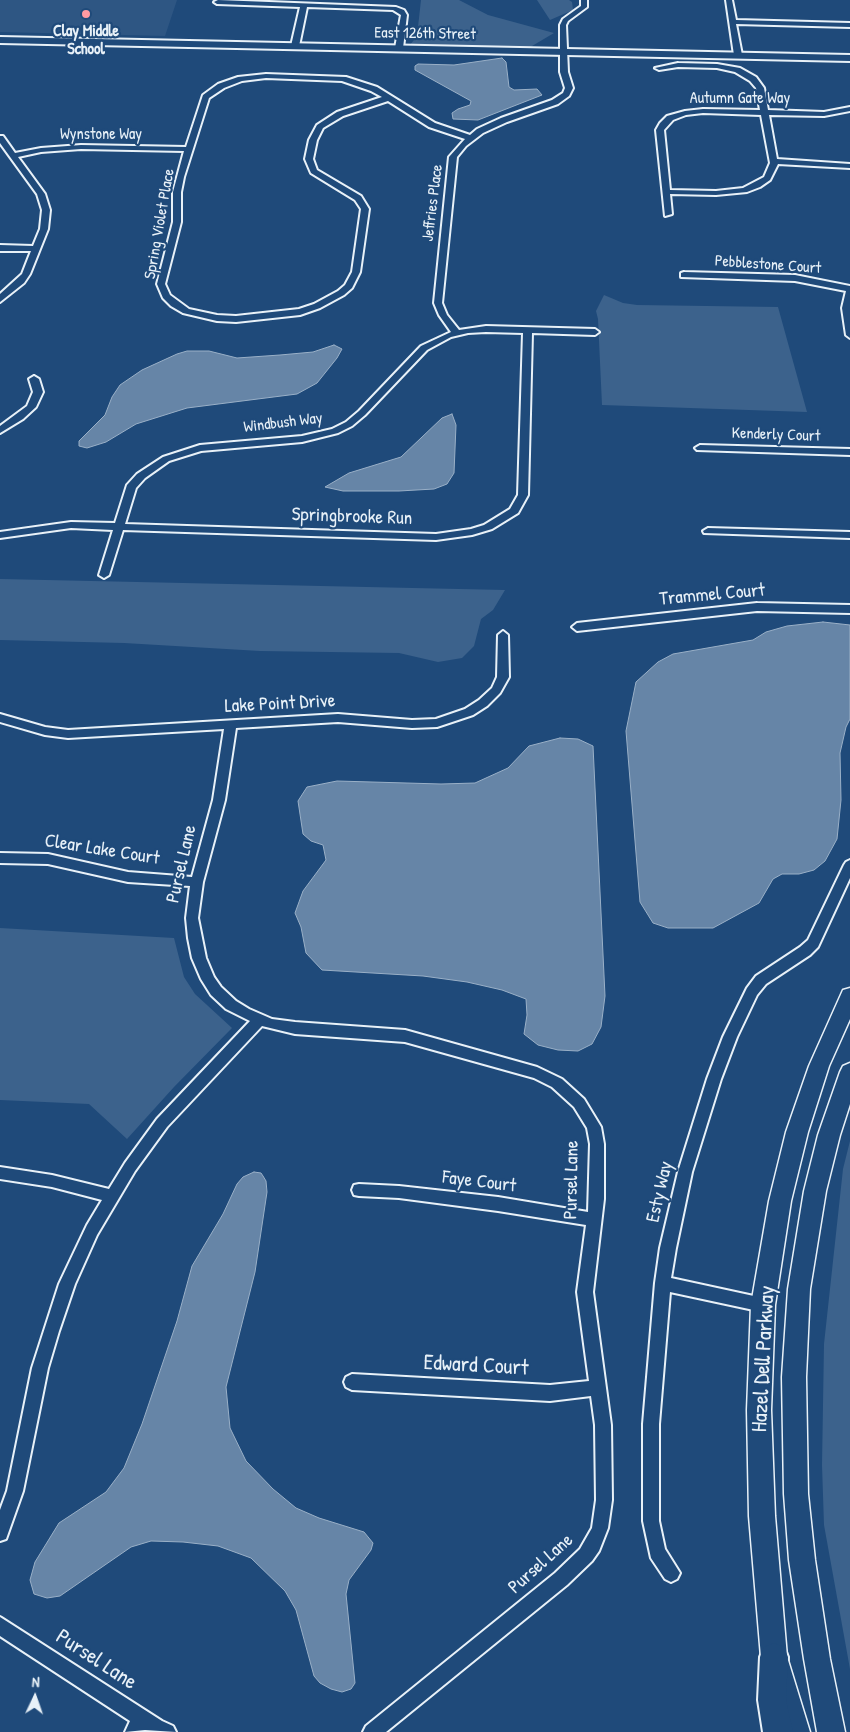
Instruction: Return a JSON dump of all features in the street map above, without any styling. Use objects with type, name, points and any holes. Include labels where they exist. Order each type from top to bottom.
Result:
[{"type":"main road","name":"Hazel Dell Parkway","points":[[796,1732],[774,1657],[760,1459],[760,1381],[764,1305],[780,1202],[797,1132],[820,1066],[850,996]]},
{"type":"main road","name":"Hazel Dell Parkway","points":[[831,1732],[816,1659],[802,1560],[796,1474],[794,1377],[799,1289],[812,1208],[823,1157],[850,1072]]},
{"type":"main road","points":[[774,1657],[772,1700],[778,1732]]},
{"type":"street","points":[[563,52],[565,20],[584,7],[584,0]]},
{"type":"street","points":[[729,0],[738,56]]},
{"type":"street","points":[[217,2],[397,9],[404,15],[400,48]]},
{"type":"street","points":[[295,46],[304,5]]},
{"type":"street","points":[[734,22],[850,25]]},
{"type":"street","name":"East 126th Street","points":[[0,40],[850,58]]},
{"type":"street","name":"Jeffries Place","points":[[456,332],[443,315],[438,303],[453,157],[470,138],[489,126],[555,102],[566,94],[569,88],[564,72],[563,52]]},
{"type":"street","points":[[659,68],[678,65],[707,66],[741,72],[753,79],[759,85],[774,161],[773,169],[767,178],[744,190],[716,193],[666,192]]},
{"type":"street","name":"Spring Violet Place","points":[[388,98],[340,114],[329,120],[315,134],[310,150],[309,159],[314,170],[358,198],[365,209],[356,272],[349,286],[328,301],[300,312],[236,319],[210,317],[186,311],[174,304],[166,296],[161,284],[176,228],[178,214],[177,192],[206,97],[221,86],[235,80],[266,76],[343,79],[363,84],[388,98],[432,125],[470,138]]},
{"type":"street","name":"Autumn Gate Way","points":[[668,214],[660,130],[667,120],[680,114],[696,111],[824,114],[850,109]]},
{"type":"street","points":[[0,138],[41,194],[46,210],[44,229],[21,281],[0,299]]},
{"type":"street","name":"Wynstone Way","points":[[13,156],[41,150],[80,147],[189,149]]},
{"type":"street","points":[[774,161],[850,166]]},
{"type":"street","points":[[0,248],[36,249]]},
{"type":"street","name":"Pebblestone Court","points":[[684,275],[794,278],[850,291]]},
{"type":"street","points":[[850,291],[846,308],[850,335]]},
{"type":"street","name":"Windbush Way","points":[[104,575],[117,527],[131,487],[141,476],[166,459],[200,448],[302,439],[335,431],[362,413],[424,348],[440,337],[456,332],[486,329],[595,332]]},
{"type":"street","name":"Springbrooke Run","points":[[0,535],[61,526],[436,537],[472,532],[488,526],[514,511],[523,495],[528,330]]},
{"type":"street","points":[[0,430],[31,407],[38,392],[34,379]]},
{"type":"street","name":"Kenderly Court","points":[[700,448],[850,452]]},
{"type":"street","points":[[708,531],[850,535]]},
{"type":"street","name":"Trammel Court","points":[[577,627],[757,607],[850,609]]},
{"type":"street","name":"Lake Point Drive","points":[[0,718],[45,731],[68,734],[231,723],[349,718],[426,724],[455,719],[483,703],[500,683],[503,671],[503,635]]},
{"type":"street","name":"Pursel Lane","points":[[231,723],[219,800],[192,906],[192,926],[196,947],[204,971],[216,991],[231,1005],[259,1021],[284,1027],[404,1036],[537,1073],[557,1083],[579,1103],[594,1128],[597,1144],[598,1164],[594,1220],[585,1292],[603,1425],[604,1500],[600,1528],[593,1545],[586,1555],[561,1579],[372,1732]]},
{"type":"street","name":"Clear Lake Court","points":[[0,858],[48,859],[128,877],[197,882]]},
{"type":"street","name":"Esty Way","points":[[670,1573],[660,1559],[655,1544],[651,1503],[651,1424],[663,1283],[668,1248],[685,1172],[704,1106],[730,1037],[752,992],[761,980],[805,951],[813,942],[850,865]]},
{"type":"street","points":[[0,1533],[15,1491],[40,1368],[50,1331],[75,1266],[92,1230],[111,1196],[162,1123],[259,1021]]},
{"type":"street","points":[[0,1173],[52,1181],[111,1196]]},
{"type":"street","name":"Faye Court","points":[[359,1190],[399,1192],[498,1204],[594,1220]]},
{"type":"street","points":[[663,1283],[764,1305]]},
{"type":"street","name":"Edward Court","points":[[352,1382],[543,1392],[598,1388]]},
{"type":"street","name":"Pursel Lane","points":[[0,1626],[138,1725],[167,1732]]},
{"type":"shaded area","name":"Clay Middle School","points":[[0,0],[177,0],[165,36],[0,32]]},
{"type":"shaded area","points":[[421,0],[459,0],[488,15],[554,33],[527,49],[410,45],[417,36]]},
{"type":"shaded area","points":[[537,0],[569,0],[572,2],[573,10],[550,20]]},
{"type":"shaded area","points":[[502,58],[506,62],[509,87],[514,90],[537,89],[542,95],[478,120],[453,119],[452,113],[470,105],[471,101],[415,70],[415,66],[418,64],[454,65]]},
{"type":"shaded area","points":[[604,295],[623,303],[637,305],[778,307],[807,412],[602,405],[596,311]]},
{"type":"shaded area","points":[[334,345],[342,349],[337,358],[317,383],[297,394],[187,408],[136,424],[106,442],[87,448],[79,446],[79,441],[105,415],[112,397],[120,385],[142,370],[177,354],[187,351],[209,351],[237,358],[313,352]]},
{"type":"shaded area","points":[[452,414],[456,425],[454,473],[447,484],[434,489],[399,491],[343,491],[325,487],[349,473],[401,457],[442,418]]},
{"type":"shaded area","points":[[0,579],[505,590],[493,610],[481,619],[474,646],[462,658],[438,662],[399,653],[260,651],[124,643],[0,640]]},
{"type":"shaded area","points":[[823,622],[850,625],[850,719],[846,727],[840,753],[841,800],[837,839],[825,861],[814,870],[799,874],[782,874],[773,879],[759,903],[713,928],[668,928],[653,923],[640,902],[626,731],[636,682],[658,662],[673,654],[753,640],[766,632],[787,626]]},
{"type":"shaded area","points":[[560,738],[578,739],[593,746],[605,996],[601,1027],[592,1044],[578,1051],[558,1050],[538,1045],[524,1034],[527,1015],[526,999],[502,990],[467,982],[423,976],[322,970],[306,953],[301,927],[295,913],[303,891],[326,860],[323,845],[311,841],[303,834],[298,801],[307,787],[337,781],[475,783],[508,768],[529,746]]},
{"type":"shaded area","points":[[0,928],[174,938],[184,977],[195,994],[232,1028],[174,1087],[127,1139],[89,1104],[0,1100]]},
{"type":"shaded area","points":[[850,1141],[850,1669],[824,1525],[822,1465],[824,1344],[843,1169]]},
{"type":"shaded area","points":[[254,1172],[261,1173],[263,1176],[266,1181],[267,1192],[255,1272],[226,1387],[230,1428],[246,1461],[273,1489],[296,1508],[319,1518],[364,1532],[373,1543],[371,1550],[349,1580],[346,1594],[355,1683],[351,1689],[342,1692],[320,1683],[314,1676],[296,1610],[285,1591],[251,1558],[218,1546],[151,1541],[131,1547],[60,1596],[47,1598],[34,1594],[30,1580],[35,1562],[59,1523],[106,1492],[124,1468],[142,1424],[177,1321],[192,1266],[223,1214],[237,1184],[243,1177]]},
{"type":"place","name":"Clay Middle School","points":[[86,14]]}]
